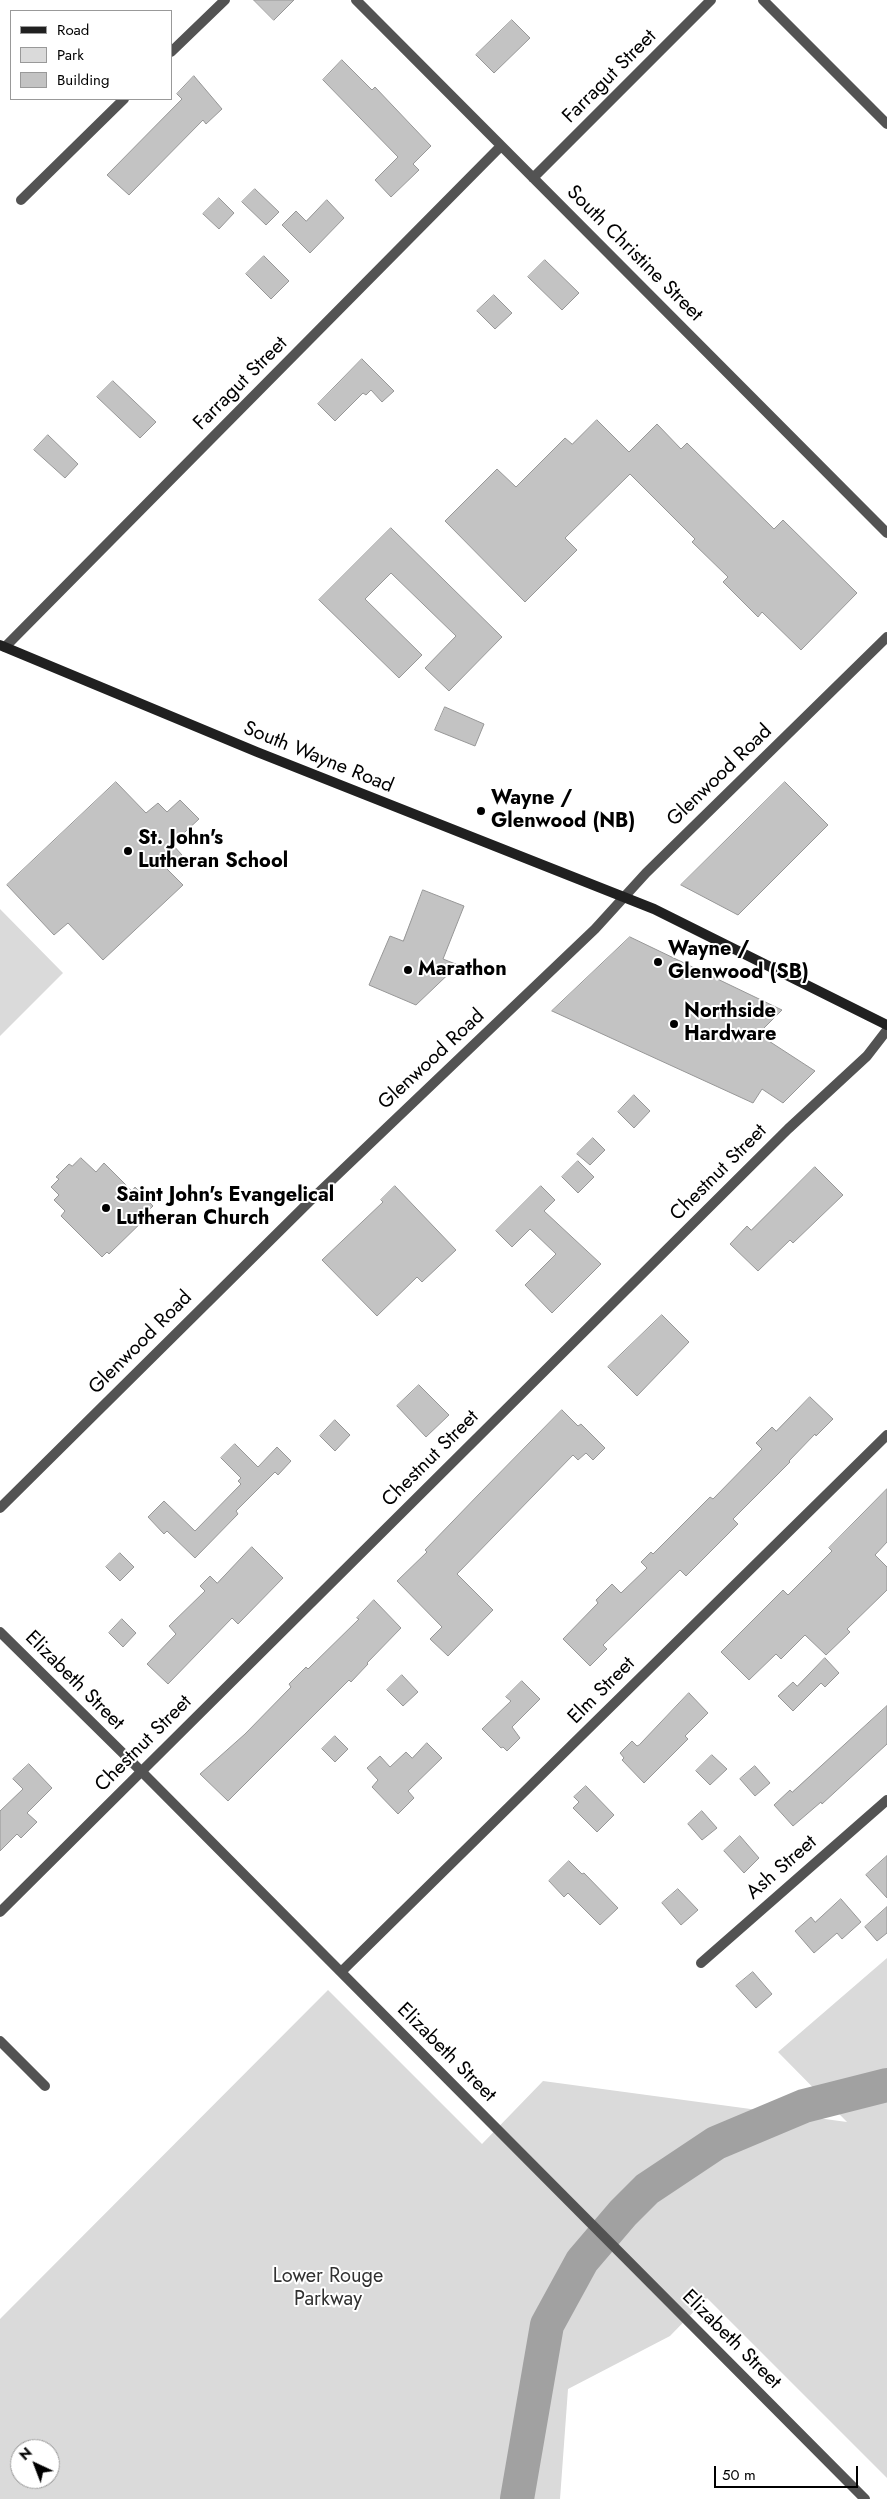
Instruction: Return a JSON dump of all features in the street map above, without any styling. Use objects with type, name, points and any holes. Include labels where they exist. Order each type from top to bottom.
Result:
[{"type":"main road","name":"South Wayne Road","points":[[3,646],[256,752],[576,879],[626,896],[887,1025]]},
{"type":"street","points":[[172,51],[225,0]]},
{"type":"street","name":"South Christine Street","points":[[356,0],[887,532]]},
{"type":"street","name":"Farragut Street","points":[[533,178],[711,0]]},
{"type":"street","points":[[763,0],[887,124]]},
{"type":"street","points":[[21,200],[123,100]]},
{"type":"street","name":"Farragut Street","points":[[3,646],[501,146]]},
{"type":"street","name":"Glenwood Road","points":[[0,1508],[313,1198],[595,929],[694,825],[887,637]]},
{"type":"street","name":"Chestnut Street","points":[[0,1912],[781,1136],[867,1056],[887,1030]]},
{"type":"street","name":"Elm Street","points":[[341,1972],[887,1435]]},
{"type":"street","name":"Elizabeth Street","points":[[0,1632],[141,1771],[865,2499]]},
{"type":"street","name":"Ash Street","points":[[701,1962],[887,1800]]},
{"type":"street","points":[[0,2041],[46,2086]]},
{"type":"green space","points":[[0,909],[63,973],[0,1036]]},
{"type":"green space","name":"Lower Rouge Parkway","points":[[887,1958],[887,2478],[707,2298],[670,2336],[568,2389],[560,2499],[0,2499],[0,2319],[328,1990],[482,2144],[543,2081],[847,2122],[778,2052]]},
{"type":"building","points":[[254,0],[294,0],[274,20]]},
{"type":"building","points":[[512,20],[530,38],[494,73],[476,55]]},
{"type":"building","points":[[342,60],[372,90],[375,87],[431,146],[413,164],[419,170],[391,197],[375,180],[398,157],[323,80]]},
{"type":"building","points":[[194,76],[222,109],[206,124],[203,120],[129,195],[107,175],[182,99],[177,94]]},
{"type":"building","points":[[255,189],[279,212],[266,225],[242,202]]},
{"type":"building","points":[[219,198],[234,213],[219,229],[203,214]]},
{"type":"building","points":[[327,200],[344,218],[310,253],[282,225],[296,211],[306,221]]},
{"type":"building","points":[[264,256],[289,281],[271,299],[246,274]]},
{"type":"building","points":[[545,260],[579,293],[562,310],[528,277]]},
{"type":"building","points":[[494,295],[512,313],[495,329],[477,311]]},
{"type":"building","points":[[362,359],[394,391],[382,402],[371,390],[366,395],[363,393],[335,421],[318,404]]},
{"type":"building","points":[[113,381],[156,422],[140,438],[97,397]]},
{"type":"building","points":[[597,420],[629,452],[657,424],[681,449],[687,443],[774,529],[783,520],[857,593],[801,650],[762,612],[758,617],[723,582],[728,577],[692,542],[695,539],[630,474],[565,538],[577,550],[525,602],[445,521],[497,469],[516,487],[565,438],[572,444]]},
{"type":"building","points":[[48,435],[78,464],[65,478],[34,450]]},
{"type":"building","points":[[391,528],[502,637],[449,691],[425,668],[456,636],[391,573],[365,599],[422,655],[399,678],[319,600]]},
{"type":"building","points":[[445,707],[484,724],[475,746],[435,730]]},
{"type":"building","points":[[116,782],[146,813],[158,803],[167,812],[180,800],[199,819],[172,844],[182,855],[167,869],[183,885],[103,960],[68,923],[54,935],[7,885]]},
{"type":"building","points":[[785,782],[828,825],[738,915],[681,885]]},
{"type":"building","points":[[423,890],[464,906],[443,959],[458,965],[416,1005],[369,985],[390,936],[403,941]]},
{"type":"building","name":"Northside Hardware","points":[[630,937],[782,1010],[758,1034],[815,1071],[783,1103],[762,1089],[753,1103],[552,1011]]},
{"type":"building","points":[[634,1095],[650,1111],[634,1128],[618,1112]]},
{"type":"building","points":[[593,1138],[605,1150],[590,1165],[577,1154]]},
{"type":"building","name":"Saint John's Evangelical Lutheran Church","points":[[81,1158],[96,1172],[104,1163],[132,1191],[135,1187],[153,1206],[147,1212],[150,1214],[109,1254],[107,1252],[102,1257],[61,1216],[65,1211],[54,1200],[59,1195],[51,1187],[59,1179],[56,1177],[69,1164],[72,1166]]},
{"type":"building","points":[[578,1161],[594,1177],[578,1193],[562,1177]]},
{"type":"building","points":[[815,1167],[843,1195],[793,1243],[790,1240],[758,1271],[730,1244],[747,1226],[751,1230]]},
{"type":"building","points":[[395,1186],[456,1250],[422,1282],[417,1277],[377,1316],[322,1260],[383,1202],[381,1200]]},
{"type":"building","points":[[541,1186],[555,1200],[544,1211],[601,1264],[552,1313],[525,1285],[556,1254],[530,1229],[512,1247],[496,1231]]},
{"type":"building","points":[[662,1315],[689,1342],[637,1396],[608,1367]]},
{"type":"building","points":[[419,1385],[449,1415],[426,1437],[397,1406]]},
{"type":"building","points":[[810,1397],[833,1419],[816,1436],[815,1434],[733,1519],[738,1524],[686,1576],[680,1570],[603,1645],[607,1649],[590,1666],[563,1639],[598,1603],[596,1600],[612,1584],[621,1593],[647,1568],[641,1562],[651,1552],[653,1554],[710,1497],[713,1499],[762,1449],[756,1443],[772,1427],[776,1431]]},
{"type":"building","points":[[562,1410],[578,1426],[581,1424],[605,1448],[593,1460],[586,1453],[578,1460],[573,1455],[457,1574],[493,1610],[448,1656],[430,1639],[442,1627],[397,1581]]},
{"type":"building","points":[[335,1420],[350,1435],[335,1451],[320,1436]]},
{"type":"building","points":[[235,1444],[258,1467],[277,1447],[291,1461],[278,1475],[275,1472],[236,1511],[238,1514],[195,1558],[167,1531],[164,1534],[148,1517],[164,1501],[195,1531],[241,1484],[238,1481],[241,1478],[221,1458]]},
{"type":"building","points":[[887,1489],[887,1542],[875,1555],[887,1567],[887,1590],[847,1629],[850,1632],[826,1655],[805,1635],[781,1659],[776,1654],[749,1680],[721,1652],[783,1590],[788,1595],[832,1551],[829,1548]]},
{"type":"building","points":[[252,1547],[283,1578],[238,1624],[232,1618],[168,1684],[147,1664],[176,1634],[169,1626],[205,1591],[200,1586],[210,1576],[217,1583]]},
{"type":"building","points":[[120,1553],[134,1567],[120,1581],[106,1567]]},
{"type":"building","points":[[374,1600],[401,1628],[351,1682],[349,1680],[228,1801],[200,1774],[245,1734],[291,1687],[289,1684],[306,1667],[308,1669],[359,1619],[357,1618]]},
{"type":"building","points":[[122,1619],[136,1633],[123,1647],[109,1633]]},
{"type":"building","points":[[825,1658],[839,1673],[825,1687],[821,1683],[793,1711],[778,1696],[793,1682],[797,1686]]},
{"type":"building","points":[[402,1675],[418,1692],[403,1706],[387,1690]]},
{"type":"building","points":[[522,1681],[540,1699],[512,1727],[520,1738],[507,1751],[503,1747],[501,1748],[482,1729],[511,1701],[506,1697]]},
{"type":"building","points":[[689,1693],[708,1713],[685,1736],[688,1739],[644,1783],[622,1760],[624,1758],[620,1753],[632,1741],[637,1746],[639,1745]]},
{"type":"building","points":[[887,1706],[887,1744],[822,1804],[821,1802],[793,1826],[774,1805],[790,1790],[792,1792]]},
{"type":"building","points":[[335,1736],[348,1749],[335,1762],[322,1749]]},
{"type":"building","points":[[427,1743],[442,1758],[408,1791],[414,1798],[398,1814],[372,1787],[378,1780],[367,1768],[380,1756],[390,1767],[406,1752],[412,1758]]},
{"type":"building","points":[[712,1755],[727,1769],[710,1785],[696,1771]]},
{"type":"building","points":[[29,1764],[52,1788],[27,1813],[37,1822],[21,1838],[17,1834],[0,1851],[0,1811],[23,1789],[13,1779]]},
{"type":"building","points":[[755,1766],[770,1783],[755,1796],[740,1779]]},
{"type":"building","points":[[586,1786],[614,1815],[597,1832],[573,1808],[579,1802],[574,1797]]},
{"type":"building","points":[[702,1811],[717,1828],[702,1840],[688,1824]]},
{"type":"building","points":[[740,1836],[759,1858],[744,1873],[724,1851]]},
{"type":"building","points":[[887,1856],[887,1898],[866,1875]]},
{"type":"building","points":[[569,1861],[582,1874],[584,1873],[618,1908],[600,1925],[568,1893],[564,1897],[549,1881]]},
{"type":"building","points":[[678,1889],[698,1910],[681,1925],[662,1903]]},
{"type":"building","points":[[841,1899],[861,1922],[842,1939],[837,1933],[814,1953],[795,1931],[811,1917],[815,1922]]},
{"type":"building","points":[[887,1907],[887,1933],[877,1941],[865,1927]]},
{"type":"building","points":[[753,1972],[772,1994],[756,2008],[736,1986]]},
{"type":"waterway","points":[[517,2499],[547,2325],[582,2261],[623,2213],[647,2189],[716,2143],[804,2106],[887,2085]]},
{"type":"place","name":"Wayne / Glenwood (NB)","points":[[481,811]]},
{"type":"place","name":"St. John's Lutheran School","points":[[128,851]]},
{"type":"place","name":"Wayne / Glenwood (SB)","points":[[658,962]]},
{"type":"place","name":"Marathon","points":[[408,970]]},
{"type":"place","name":"Northside Hardware","points":[[674,1024]]},
{"type":"place","name":"Saint John's Evangelical Lutheran Church","points":[[106,1208]]}]
